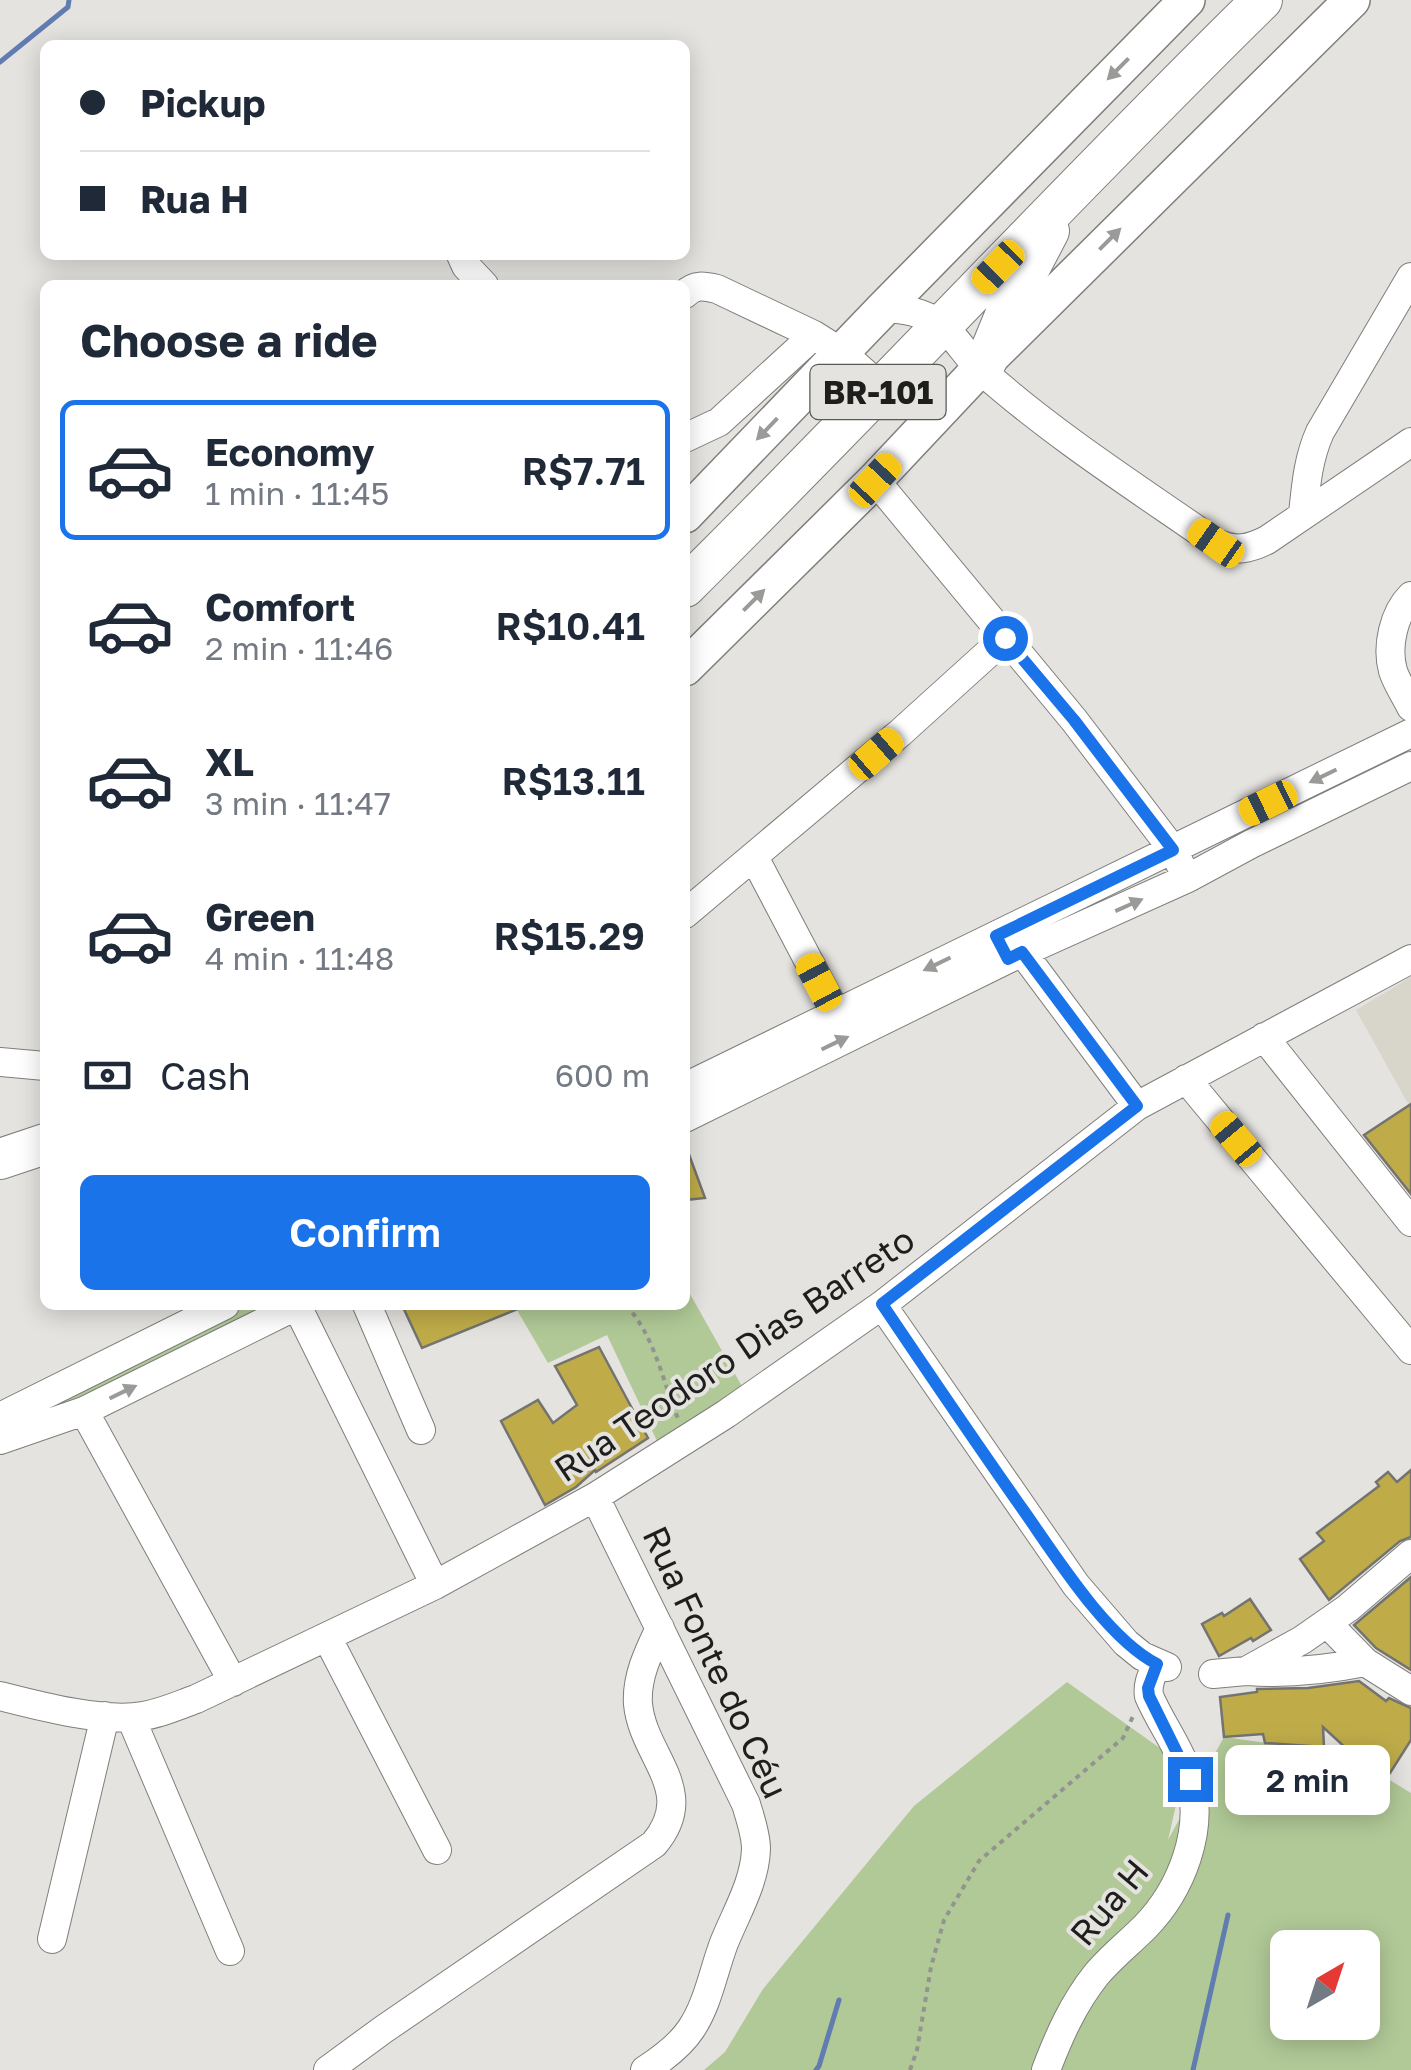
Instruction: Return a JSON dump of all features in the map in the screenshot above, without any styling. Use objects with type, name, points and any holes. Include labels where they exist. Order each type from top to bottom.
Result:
[{"type":"highway","name":"BR-101","points":[[690,582],[1139,120],[1262,0]]},
{"type":"highway","points":[[983,366],[1068,194]]},
{"type":"highway","points":[[0,1158],[40,1146]]},
{"type":"main road","points":[[690,509],[827,344],[884,308],[1187,0]]},
{"type":"main road","points":[[690,663],[1352,0]]},
{"type":"street","points":[[463,260],[479,280]]},
{"type":"street","points":[[1304,514],[1308,466],[1320,432],[1411,277]]},
{"type":"street","points":[[690,289],[718,289],[827,344],[882,388]]},
{"type":"street","points":[[884,308],[904,309],[941,325],[983,366],[1104,466],[1216,543],[1238,550],[1267,540],[1411,442]]},
{"type":"street","points":[[690,436],[719,422],[827,344]]},
{"type":"street","points":[[875,480],[1074,720],[1173,850],[1188,878]]},
{"type":"street","points":[[1411,596],[1403,604],[1393,631],[1391,651],[1393,671],[1411,707]]},
{"type":"street","points":[[690,910],[886,746],[1005,638]]},
{"type":"street","points":[[690,1085],[776,1058],[1009,949],[1173,850],[1411,734]]},
{"type":"street","points":[[690,1115],[836,1013],[1188,878],[1411,766]]},
{"type":"street","points":[[754,856],[836,1013]]},
{"type":"street","points":[[1009,949],[1137,1106]]},
{"type":"street","name":"Rua Teodoro Dias Barreto","points":[[0,1696],[118,1717],[162,1712],[435,1585],[595,1497],[686,1439],[882,1304],[1137,1106],[1411,958]]},
{"type":"street","points":[[1264,1038],[1411,1222]]},
{"type":"street","points":[[0,1062],[40,1066]]},
{"type":"street","points":[[1186,1079],[1411,1350]]},
{"type":"street","points":[[882,1304],[1076,1585],[1157,1673]]},
{"type":"street","points":[[0,1417],[215,1310]]},
{"type":"street","points":[[0,1440],[84,1411],[287,1310]]},
{"type":"street","points":[[299,1310],[435,1585]]},
{"type":"street","points":[[369,1310],[421,1430]]},
{"type":"street","points":[[84,1411],[233,1682]]},
{"type":"street","name":"Rua Fonte do Céu","points":[[595,1497],[746,1804],[756,1849],[751,1879],[701,2011],[675,2047],[645,2070]]},
{"type":"street","points":[[1246,1671],[1328,1624],[1411,1554]]},
{"type":"street","points":[[1328,1624],[1365,1662],[1411,1691]]},
{"type":"street","points":[[328,2070],[654,1844],[662,1834],[672,1790],[650,1748],[638,1705],[640,1680],[660,1628]]},
{"type":"street","points":[[327,1638],[437,1850]]},
{"type":"street","points":[[1212,1674],[1286,1674],[1365,1662]]},
{"type":"street","name":"Rua H","points":[[1046,2070],[1078,1999],[1173,1891],[1191,1840],[1194,1816],[1190,1779],[1155,1710],[1157,1673]]},
{"type":"street","points":[[52,1938],[118,1717]]},
{"type":"street","points":[[118,1717],[230,1950]]},
{"type":"path","points":[[631,1310],[652,1340],[664,1386],[686,1439]]},
{"type":"path","points":[[910,2070],[944,1920],[978,1861],[1123,1738],[1157,1673]]},
{"type":"shaded area","points":[[1411,977],[1411,1109],[1356,1010]]},
{"type":"green space","points":[[690,1294],[744,1390],[657,1441],[607,1335],[548,1363],[517,1310],[690,1310]]},
{"type":"green space","points":[[227,1310],[266,1310],[54,1411],[38,1412]]},
{"type":"green space","points":[[1067,1682],[1185,1766],[1168,1840],[1224,1737],[1347,1754],[1411,1793],[1411,2070],[704,2070],[725,2052],[763,1989],[914,1806]]},
{"type":"building","points":[[1411,1104],[1411,1194],[1364,1135]]},
{"type":"building","points":[[690,1157],[705,1198],[690,1200]]},
{"type":"building","points":[[404,1310],[515,1310],[422,1348]]},
{"type":"building","points":[[599,1347],[648,1438],[545,1505],[501,1421],[538,1400],[553,1423],[577,1405],[555,1366]]},
{"type":"building","points":[[1411,1470],[1411,1537],[1400,1541],[1329,1600],[1300,1559],[1324,1541],[1317,1533],[1379,1486],[1376,1482],[1388,1472],[1397,1482]]},
{"type":"building","points":[[1411,1577],[1411,1670],[1376,1648],[1354,1625]]},
{"type":"building","points":[[1250,1599],[1271,1630],[1219,1656],[1202,1624],[1222,1613],[1224,1616]]},
{"type":"building","points":[[1359,1681],[1386,1701],[1389,1698],[1411,1708],[1411,1740],[1390,1773],[1366,1758],[1362,1763],[1323,1727],[1324,1747],[1265,1743],[1263,1734],[1224,1737],[1220,1697],[1257,1689]]},
{"type":"waterway","points":[[0,62],[68,7],[69,0]]},
{"type":"waterway","points":[[1193,2070],[1228,1915]]},
{"type":"waterway","points":[[816,2070],[839,2000]]},
{"type":"route","points":[[1005,638],[1074,720],[1173,850],[996,936],[1008,959],[1022,952],[1137,1106],[882,1304],[1076,1585],[1126,1643],[1157,1664],[1150,1679],[1149,1696],[1190,1779]]}]
